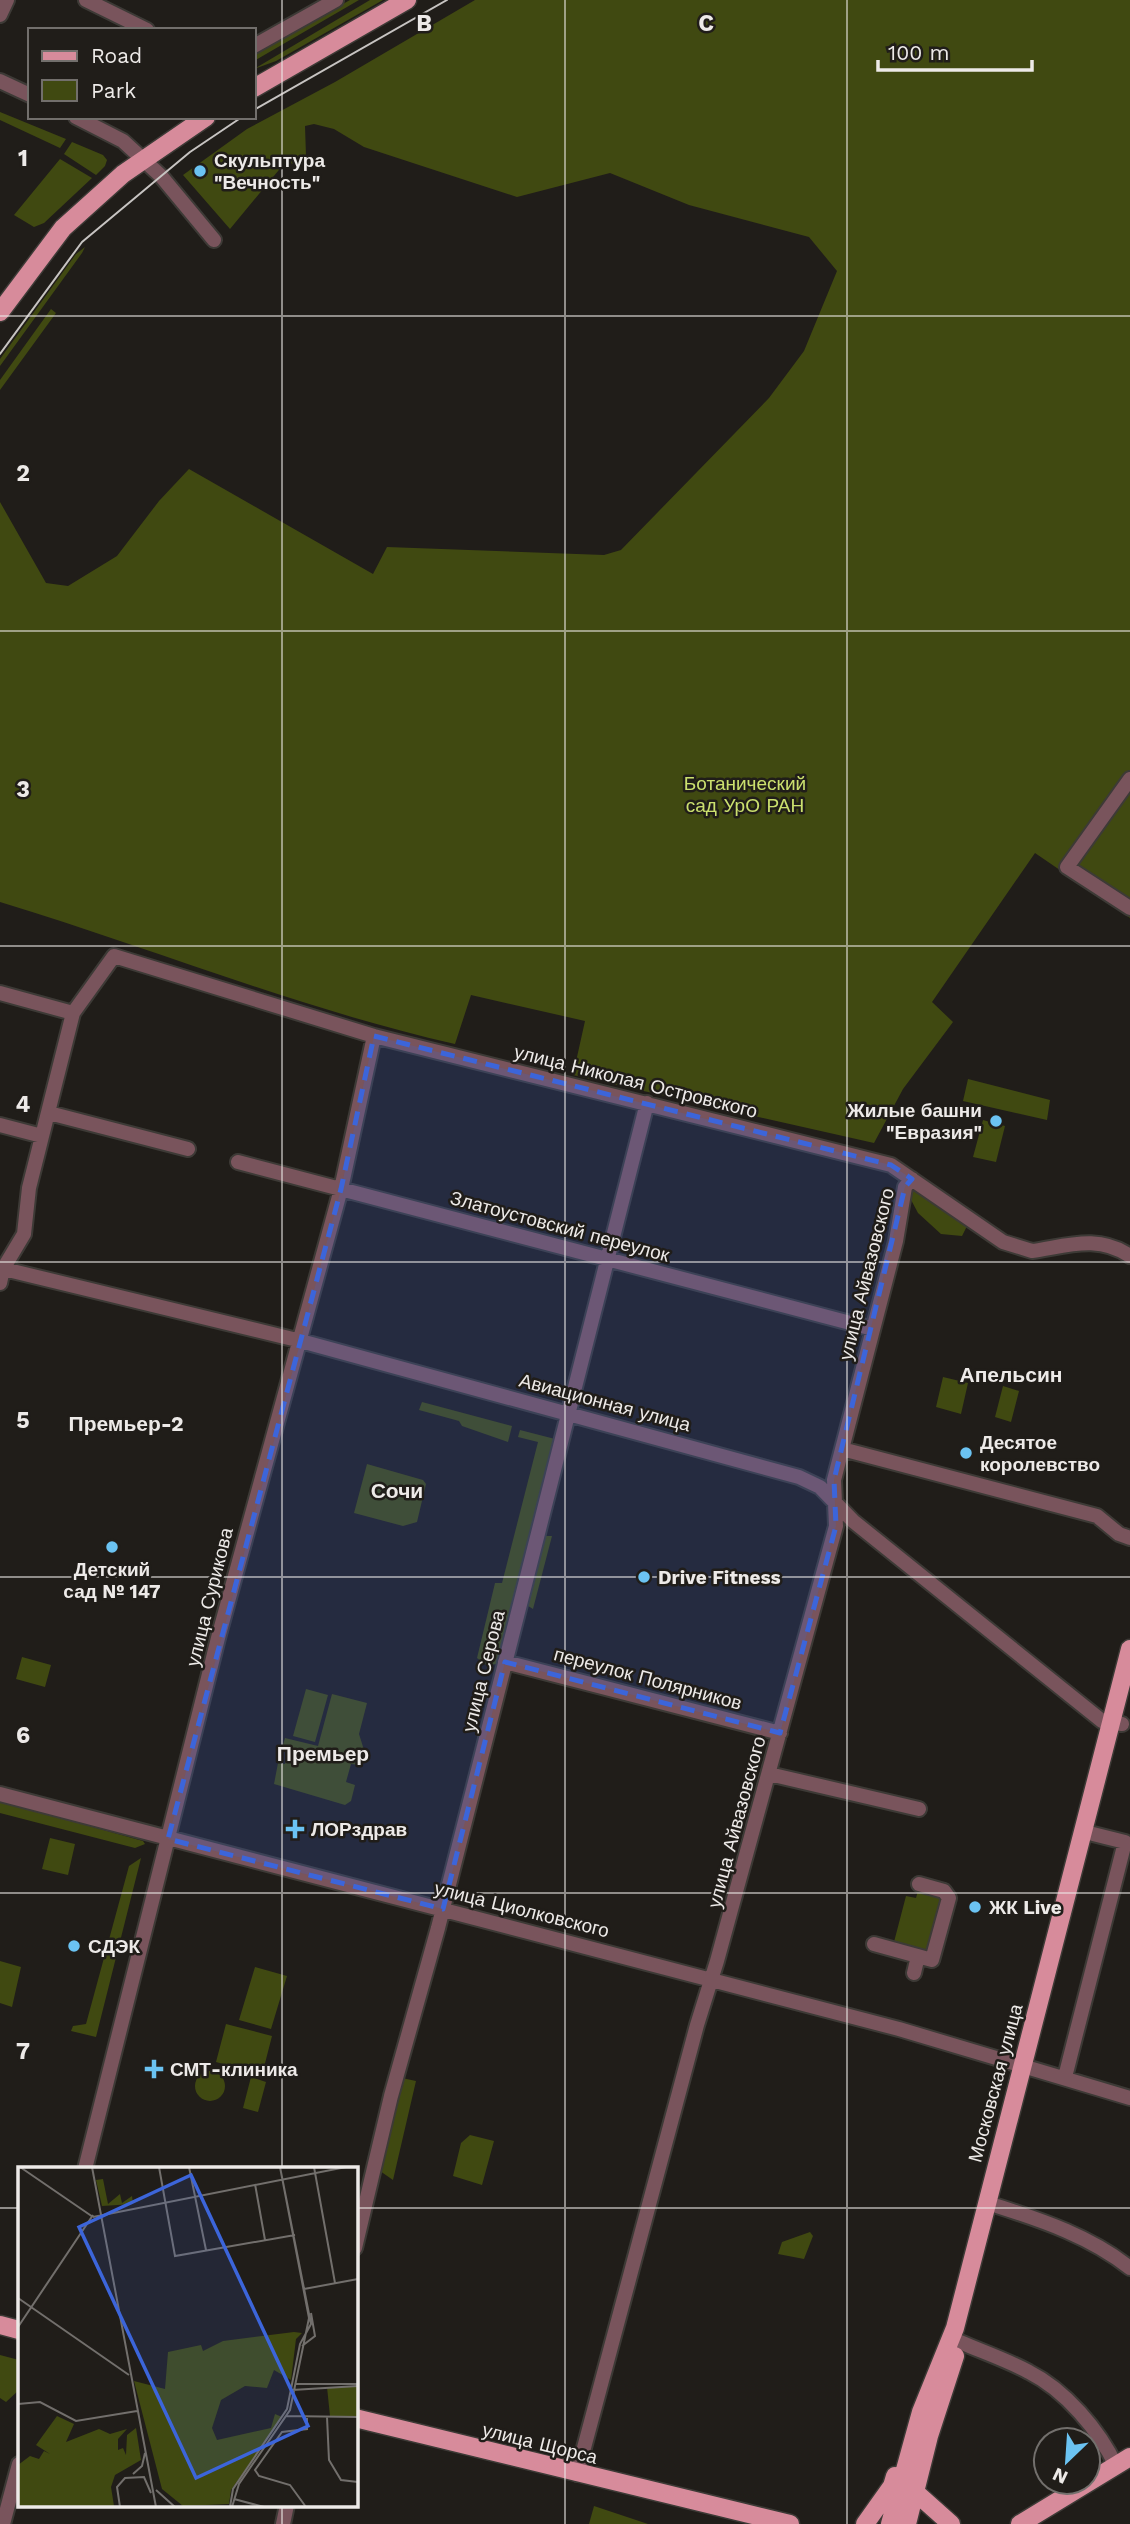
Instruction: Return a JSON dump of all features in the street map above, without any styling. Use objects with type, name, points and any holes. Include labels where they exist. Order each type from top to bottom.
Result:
[{"type":"main road","points":[[256,87],[407,0]]},
{"type":"main road","points":[[0,312],[63,228],[143,160],[203,119]]},
{"type":"main road","name":"Московская улица","points":[[890,2524],[921,2412],[956,2328],[1093,1834],[1126,1680],[1130,1649]]},
{"type":"main road","name":"Московская улица","points":[[906,2524],[997,2206],[1027,2068],[1117,1722],[1130,1696]]},
{"type":"main road","points":[[0,2325],[18,2330]]},
{"type":"main road","points":[[864,2524],[892,2486],[910,2425],[921,2412]]},
{"type":"main road","name":"улица Щорса","points":[[357,2419],[714,2508],[790,2524]]},
{"type":"main road","points":[[1020,2524],[1123,2462]]},
{"type":"main road","points":[[914,2491],[951,2524]]},
{"type":"main road","name":"улица Щорса","points":[[714,2508],[749,2524]]},
{"type":"street","points":[[0,16],[7,0]]},
{"type":"street","points":[[86,0],[143,28]]},
{"type":"street","points":[[256,45],[336,0]]},
{"type":"street","points":[[0,81],[28,94]]},
{"type":"street","points":[[80,119],[123,141],[161,176],[214,240]]},
{"type":"street","points":[[1130,779],[1067,867],[1130,908]]},
{"type":"street","name":"улица Николая Островского","points":[[73,1013],[114,956],[374,1037],[891,1165],[1003,1242],[1032,1251],[1087,1241],[1101,1242],[1130,1256]]},
{"type":"street","points":[[0,993],[73,1013],[29,1188],[24,1234],[1,1273]]},
{"type":"street","name":"улица Сурикова","points":[[86,2167],[218,1638],[297,1340],[341,1189],[374,1037]]},
{"type":"street","name":"улица Серова","points":[[357,2240],[391,2096],[443,1909],[647,1103]]},
{"type":"street","points":[[49,1113],[188,1149]]},
{"type":"street","points":[[0,1125],[42,1136]]},
{"type":"street","name":"Златоустовский переулок","points":[[238,1162],[873,1329]]},
{"type":"street","name":"улица Айвазовского","points":[[578,2474],[836,1526],[832,1499],[842,1449],[896,1241],[905,1187],[912,1179]]},
{"type":"street","name":"Авиационная улица","points":[[1,1273],[297,1340],[780,1470],[813,1483],[853,1521],[1102,1721],[1117,1722]]},
{"type":"street","points":[[842,1449],[1097,1516],[1119,1534],[1130,1538]]},
{"type":"street","name":"переулок Полярников","points":[[505,1662],[780,1733]]},
{"type":"street","points":[[769,1774],[919,1809]]},
{"type":"street","name":"улица Циолковского","points":[[0,1794],[915,2033],[1130,2098]]},
{"type":"street","points":[[1065,2077],[1127,1850],[1125,1842],[1093,1834]]},
{"type":"street","points":[[874,1944],[932,1960],[948,1898],[944,1891],[919,1884]]},
{"type":"street","points":[[914,1973],[918,1956]]},
{"type":"street","points":[[997,2206],[1051,2223],[1109,2252],[1130,2268]]},
{"type":"street","points":[[960,2342],[1032,2372],[1077,2409],[1109,2451],[1123,2462]]},
{"type":"street","points":[[3,2524],[18,2468]]},
{"type":"street","points":[[282,2524],[287,2506]]},
{"type":"highlighted area","points":[[374,1036],[891,1165],[912,1179],[905,1187],[834,1480],[836,1526],[780,1733],[505,1662],[443,1909],[168,1839],[341,1189]]},
{"type":"green space","points":[[350,0],[359,0],[256,60],[256,53]]},
{"type":"green space","points":[[370,0],[383,0],[276,61],[256,68]]},
{"type":"green space","name":"Ботанический сад УрО РАН","points":[[475,0],[1130,0],[1130,918],[1035,853],[932,1002],[953,1022],[903,1089],[874,1143],[573,1075],[585,1021],[471,995],[455,1044],[340,1014],[0,902],[0,502],[46,583],[68,586],[117,556],[159,501],[189,469],[373,574],[387,547],[604,555],[621,550],[769,398],[804,351],[837,271],[809,237],[689,205],[610,173],[517,197],[364,147],[334,129],[314,124],[305,126],[306,156],[292,164],[288,159],[230,229],[183,175],[247,129],[335,82]]},
{"type":"green space","points":[[0,112],[66,139],[60,148],[0,120]]},
{"type":"green space","points":[[72,142],[103,155],[107,160],[96,175],[64,154]]},
{"type":"green space","points":[[60,159],[92,178],[44,223],[34,227],[14,215]]},
{"type":"green space","points":[[85,247],[0,366],[0,359],[76,254]]},
{"type":"green space","points":[[51,309],[56,313],[0,390],[0,380]]},
{"type":"green space","points":[[968,1079],[1050,1100],[1047,1120],[963,1101]]},
{"type":"green space","points":[[983,1120],[1005,1126],[996,1162],[973,1157]]},
{"type":"green space","points":[[913,1190],[925,1192],[968,1224],[962,1236],[941,1234],[918,1213],[909,1196]]},
{"type":"green space","points":[[943,1377],[968,1383],[961,1414],[936,1407]]},
{"type":"green space","points":[[1003,1386],[1019,1391],[1011,1422],[995,1417]]},
{"type":"green space","points":[[422,1402],[512,1426],[508,1442],[462,1426],[459,1421],[419,1410]]},
{"type":"green space","points":[[520,1430],[555,1439],[499,1664],[486,1665],[477,1658],[495,1583],[502,1583],[538,1442],[518,1437]]},
{"type":"green space","points":[[367,1464],[423,1480],[426,1484],[417,1522],[403,1526],[354,1513]]},
{"type":"green space","points":[[541,1536],[552,1536],[533,1609],[525,1604]]},
{"type":"green space","points":[[22,1657],[51,1665],[45,1687],[16,1679]]},
{"type":"green space","points":[[306,1689],[328,1695],[315,1742],[293,1736]]},
{"type":"green space","points":[[332,1694],[367,1703],[359,1734],[364,1750],[360,1765],[351,1764],[346,1782],[355,1785],[351,1801],[345,1805],[274,1784],[278,1763],[285,1764],[289,1750],[282,1748],[285,1738],[318,1746]]},
{"type":"green space","points":[[0,1801],[143,1841],[145,1844],[135,1848],[0,1813]]},
{"type":"green space","points":[[50,1838],[75,1844],[68,1875],[42,1869]]},
{"type":"green space","points":[[141,1858],[96,2037],[71,2031],[73,2026],[86,2024],[129,1866]]},
{"type":"green space","points":[[919,1887],[942,1893],[927,1951],[894,1942],[906,1896],[916,1898]]},
{"type":"green space","points":[[0,1961],[21,1967],[12,2007],[0,2003]]},
{"type":"green space","points":[[255,1967],[287,1976],[271,2029],[239,2020]]},
{"type":"green space","points":[[226,2024],[272,2036],[262,2075],[216,2062]]},
{"type":"green space","points":[[210,2071],[221,2075],[225,2086],[221,2097],[210,2101],[199,2097],[195,2086],[199,2075]]},
{"type":"green space","points":[[251,2077],[266,2082],[258,2112],[243,2108]]},
{"type":"green space","points":[[402,2078],[416,2081],[393,2180],[380,2171]]},
{"type":"green space","points":[[470,2135],[494,2141],[482,2185],[453,2176],[461,2143]]},
{"type":"green space","points":[[810,2232],[813,2236],[804,2259],[778,2254],[782,2242]]},
{"type":"green space","points":[[0,2355],[18,2360],[18,2391],[6,2402],[0,2398]]},
{"type":"green space","points":[[594,2506],[648,2524],[589,2524]]},
{"type":"tram line","points":[[256,109],[447,0]]},
{"type":"tram line","points":[[0,354],[82,242],[190,152],[239,119]]},
{"type":"place","name":"Скульптура \"Вечность\"","points":[[200,171]]},
{"type":"place","name":"Жилые башни \"Евразия\"","points":[[996,1121]]},
{"type":"place","name":"Десятое королевство","points":[[966,1453]]},
{"type":"place","name":"Детский сад № 147","points":[[112,1547]]},
{"type":"place","name":"Drive Fitness","points":[[644,1577]]},
{"type":"place","name":"ЛОРздрав","points":[[295,1829]]},
{"type":"place","name":"ЖК Live","points":[[975,1907]]},
{"type":"place","name":"СДЭК","points":[[74,1946]]},
{"type":"place","name":"СМТ-клиника","points":[[154,2069]]},
{"type":"district","name":"Апельсин","points":[[1011,1375]]},
{"type":"district","name":"Премьер-2","points":[[126,1424]]},
{"type":"district","name":"Сочи","points":[[397,1491]]},
{"type":"district","name":"Премьер","points":[[323,1754]]}]
